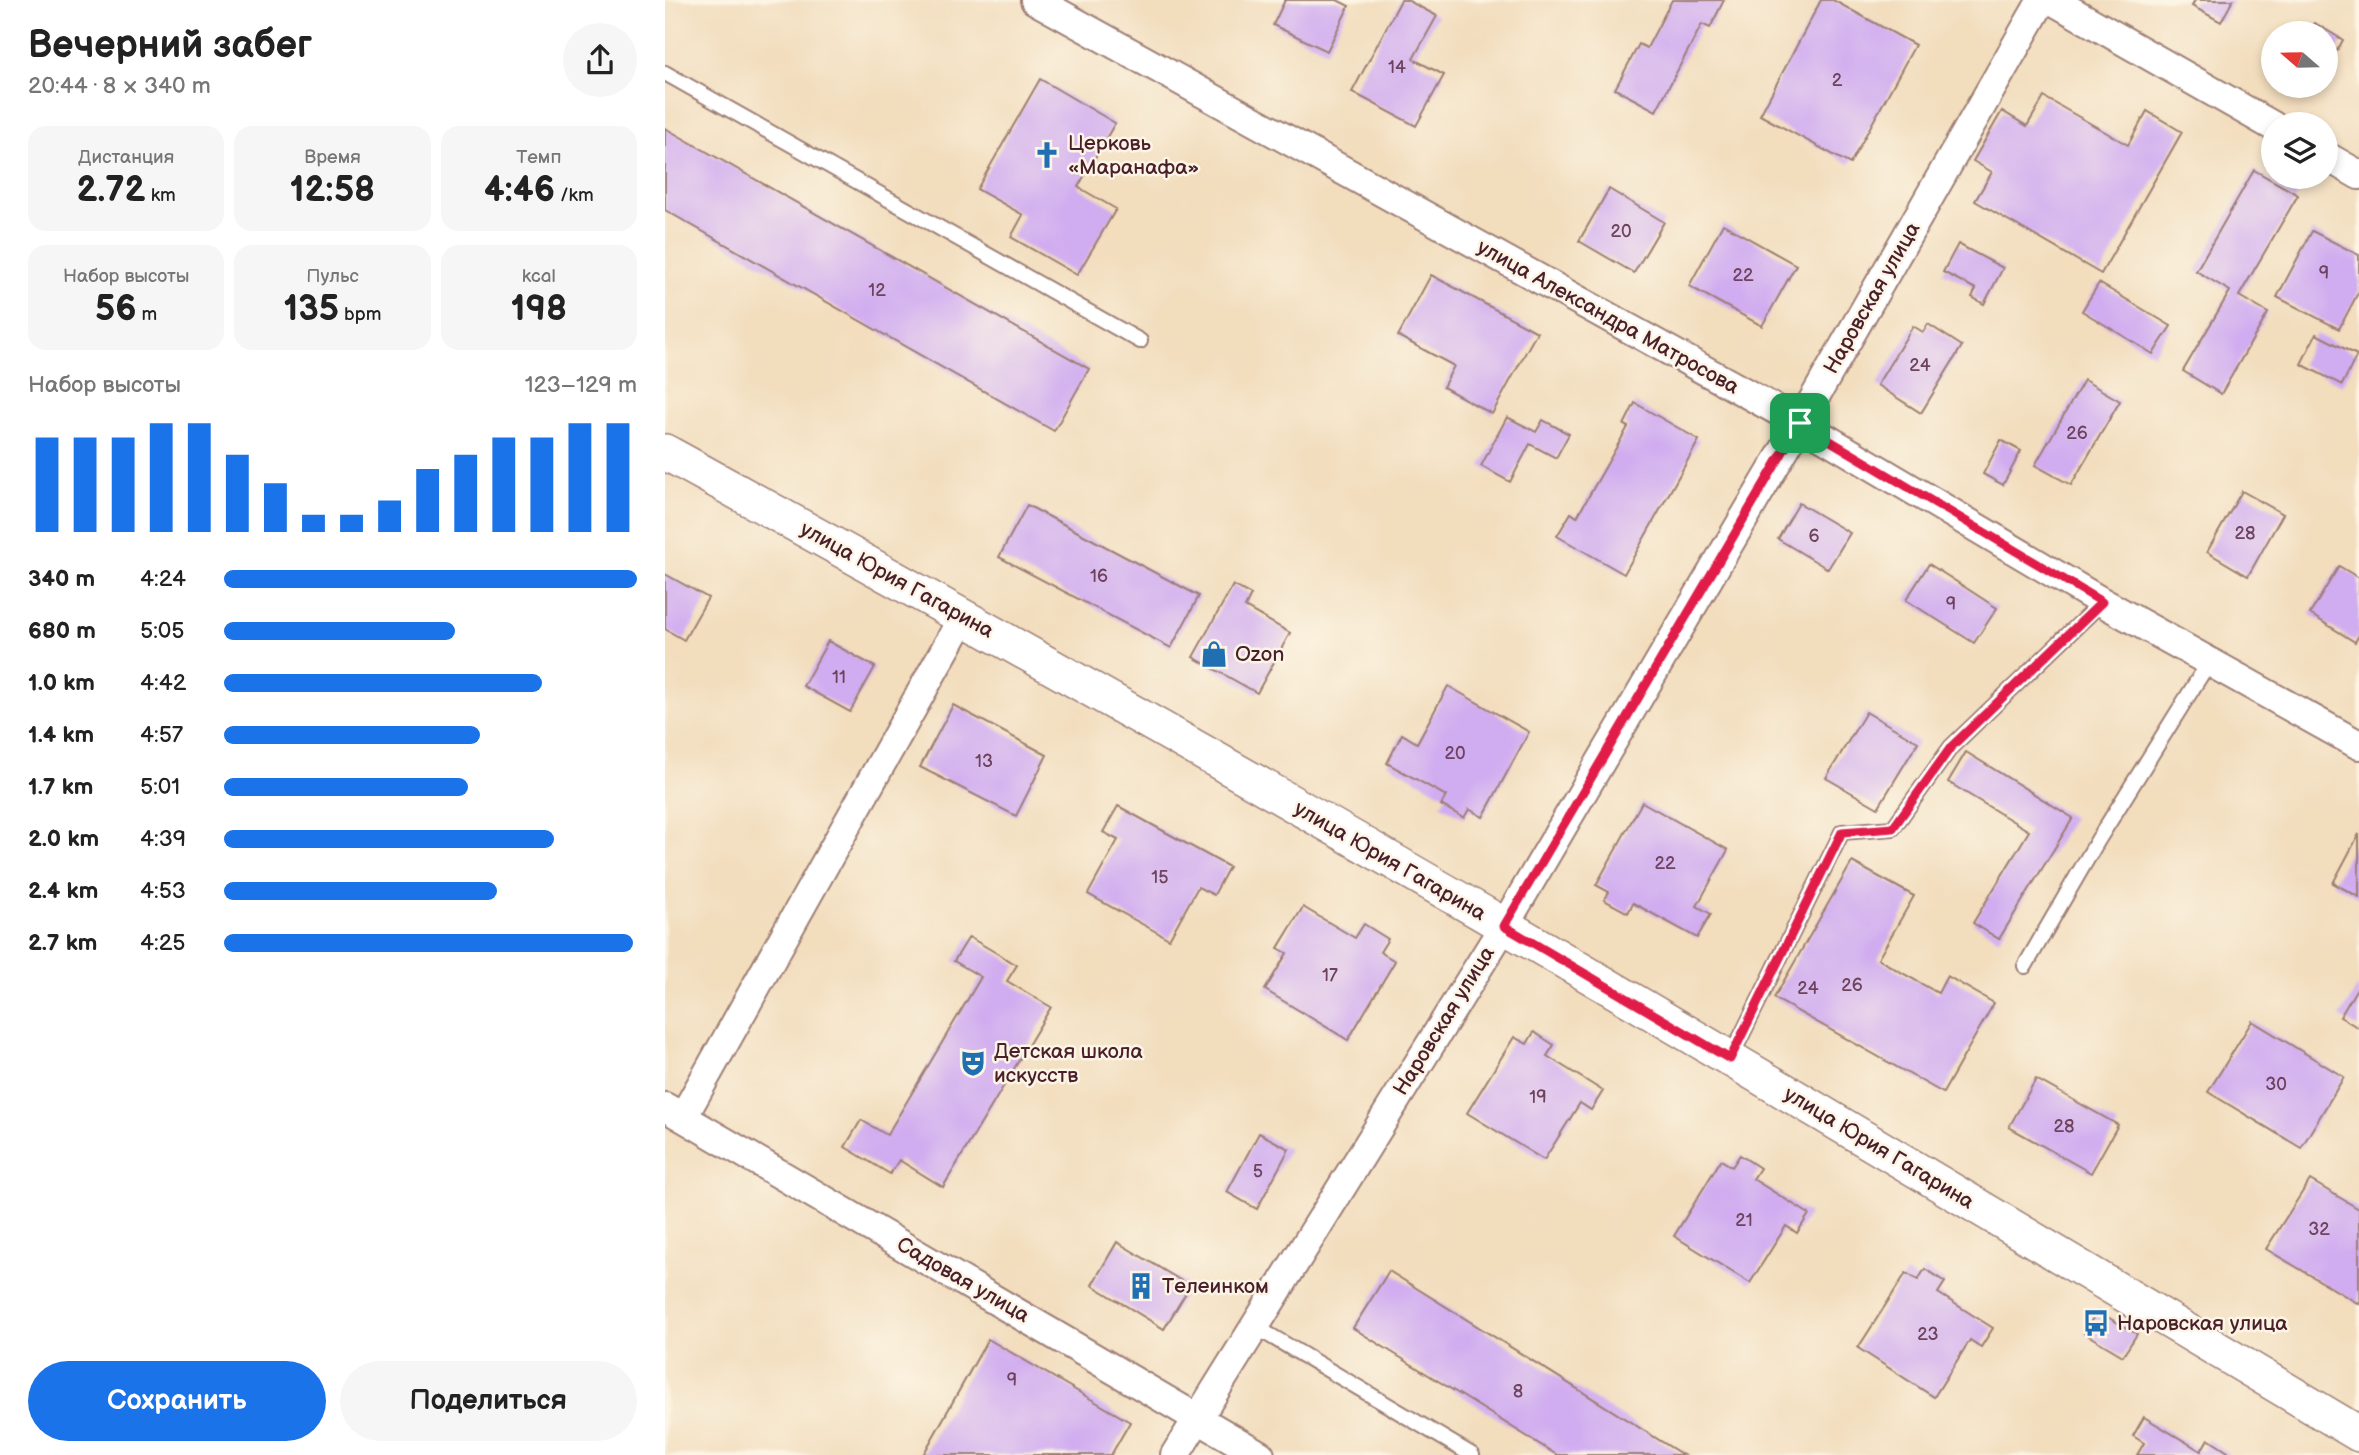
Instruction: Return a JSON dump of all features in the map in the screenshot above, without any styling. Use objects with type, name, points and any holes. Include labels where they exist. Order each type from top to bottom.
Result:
[{"type":"street","name":"улица Александра Матросова","points":[[1035,0],[1800,423],[2102,602],[2359,745]]},
{"type":"street","name":"Наровская улица","points":[[1175,1455],[1504,926],[1800,423],[2042,0]]},
{"type":"street","points":[[2052,0],[2261,119]]},
{"type":"street","points":[[2338,163],[2359,175]]},
{"type":"street","name":"улица Юрия Гагарина","points":[[665,452],[964,616],[1504,926],[2359,1434]]},
{"type":"street","points":[[674,1112],[964,616]]},
{"type":"street","name":"Садовая улица","points":[[674,1112],[1260,1455]]},
{"type":"lane","points":[[665,73],[1140,341]]},
{"type":"lane","points":[[1730,1059],[1842,832],[1893,828],[1951,747],[2102,602]]},
{"type":"lane","points":[[2025,966],[2098,840],[2209,662]]},
{"type":"lane","points":[[1254,1326],[1472,1455]]},
{"type":"building","points":[[1285,0],[1337,0],[1349,6],[1327,51],[1273,25]]},
{"type":"building","points":[[1401,0],[1407,0],[1437,16],[1413,59],[1444,75],[1416,126],[1352,92]]},
{"type":"building","points":[[1672,0],[1724,0],[1710,28],[1702,24],[1656,111],[1615,89],[1639,44],[1647,48]]},
{"type":"building","points":[[1821,0],[1833,0],[1915,45],[1850,164],[1760,115]]},
{"type":"building","points":[[2195,0],[2233,0],[2221,22],[2192,6]]},
{"type":"building","name":"Церковь «Маранафа»","points":[[1040,79],[1115,123],[1078,187],[1116,209],[1077,275],[1011,237],[1023,215],[977,189]]},
{"type":"building","points":[[2044,97],[2128,145],[2147,111],[2182,132],[2101,274],[1975,201],[1992,172],[1973,161],[2002,111],[2027,126]]},
{"type":"building","points":[[665,128],[1089,369],[1054,431],[665,210]]},
{"type":"building","points":[[2254,170],[2261,174],[2261,189],[2287,189],[2298,195],[2239,296],[2268,313],[2221,394],[2183,371],[2230,291],[2196,271]]},
{"type":"building","points":[[1609,189],[1664,222],[1634,273],[1579,241]]},
{"type":"building","points":[[1723,224],[1796,265],[1762,326],[1689,286]]},
{"type":"building","points":[[2312,231],[2359,255],[2359,291],[2339,329],[2277,297]]},
{"type":"building","points":[[1958,244],[2003,268],[1984,304],[1972,297],[1976,289],[1943,272]]},
{"type":"building","points":[[1431,275],[1537,332],[1492,414],[1443,387],[1454,366],[1398,336]]},
{"type":"building","points":[[2099,283],[2171,326],[2153,354],[2082,311]]},
{"type":"building","points":[[1928,324],[1962,346],[1921,413],[1877,385],[1913,326],[1923,332]]},
{"type":"building","points":[[2316,334],[2357,355],[2342,385],[2301,364]]},
{"type":"building","points":[[2084,380],[2120,401],[2071,485],[2035,465]]},
{"type":"building","points":[[1635,403],[1699,440],[1624,574],[1557,536],[1571,513],[1577,517],[1628,427],[1624,425]]},
{"type":"building","points":[[1507,417],[1536,432],[1543,420],[1569,434],[1556,458],[1530,444],[1510,482],[1481,466]]},
{"type":"building","points":[[2001,440],[2021,451],[2003,485],[1983,474]]},
{"type":"building","points":[[2242,491],[2283,514],[2248,576],[2207,552]]},
{"type":"building","points":[[1799,503],[1850,533],[1828,569],[1778,539]]},
{"type":"building","points":[[1027,505],[1199,596],[1171,648],[999,557]]},
{"type":"building","points":[[1929,564],[1997,608],[1974,643],[1906,600]]},
{"type":"building","points":[[2339,566],[2359,578],[2359,635],[2355,642],[2310,614]]},
{"type":"building","points":[[665,574],[708,598],[684,640],[665,629]]},
{"type":"building","points":[[1233,585],[1251,595],[1245,607],[1290,633],[1257,693],[1193,657]]},
{"type":"building","points":[[828,641],[875,667],[850,712],[803,686]]},
{"type":"building","points":[[1448,686],[1529,732],[1483,817],[1469,809],[1464,818],[1441,805],[1446,796],[1387,763],[1402,734],[1417,743]]},
{"type":"building","points":[[953,705],[1047,755],[1016,816],[920,767]]},
{"type":"building","points":[[1866,712],[1918,742],[1878,808],[1826,778]]},
{"type":"building","points":[[1966,752],[2073,818],[1999,939],[1973,923],[2029,831],[1948,782]]},
{"type":"building","points":[[1642,802],[1728,850],[1697,906],[1711,914],[1697,938],[1633,903],[1628,913],[1604,900],[1609,892],[1596,885]]},
{"type":"building","points":[[1118,806],[1229,867],[1214,895],[1198,887],[1169,939],[1088,894],[1118,840],[1103,832]]},
{"type":"building","points":[[2359,834],[2359,897],[2333,883]]},
{"type":"building","points":[[1852,862],[1914,896],[1878,959],[1938,993],[1947,976],[1994,1003],[1943,1093],[1774,998]]},
{"type":"building","points":[[1303,907],[1355,938],[1364,924],[1388,939],[1380,952],[1395,961],[1348,1040],[1265,990],[1287,953],[1278,948]]},
{"type":"building","name":"Детская школа искусств","points":[[969,937],[1017,965],[1007,981],[1051,1007],[943,1187],[899,1160],[890,1174],[845,1147],[861,1120],[887,1135],[981,977],[954,961]]},
{"type":"building","points":[[2359,985],[2359,1028],[2340,1017]]},
{"type":"building","points":[[2252,1021],[2344,1077],[2301,1148],[2208,1092]]},
{"type":"building","points":[[1534,1032],[1554,1045],[1547,1056],[1603,1091],[1591,1110],[1580,1103],[1544,1160],[1467,1113],[1514,1037],[1527,1044]]},
{"type":"building","points":[[2036,1079],[2118,1125],[2091,1173],[2009,1127]]},
{"type":"building","points":[[1259,1133],[1289,1149],[1257,1209],[1227,1192]]},
{"type":"building","points":[[1740,1155],[1760,1168],[1753,1179],[1809,1214],[1797,1233],[1786,1226],[1750,1283],[1674,1236],[1721,1160],[1732,1167]]},
{"type":"building","points":[[2310,1180],[2359,1209],[2359,1304],[2266,1249]]},
{"type":"building","name":"Телеинком","points":[[1117,1242],[1190,1286],[1164,1329],[1092,1285]]},
{"type":"building","points":[[1925,1269],[1945,1282],[1938,1293],[1993,1328],[1981,1347],[1970,1340],[1934,1397],[1858,1348],[1906,1273],[1918,1280]]},
{"type":"building","points":[[1389,1271],[1683,1455],[1557,1455],[1353,1328]]},
{"type":"building","points":[[2097,1311],[2137,1334],[2123,1356],[2084,1333]]},
{"type":"building","points":[[988,1339],[1130,1422],[1111,1455],[923,1455]]},
{"type":"building","points":[[2144,1417],[2201,1451],[2208,1439],[2228,1452],[2226,1455],[2137,1455],[2144,1443],[2133,1436]]},
{"type":"place","name":"Церковь «Маранафа»","points":[[1047,155]]},
{"type":"place","name":"Ozon","points":[[1214,654]]},
{"type":"place","name":"Детская школа искусств","points":[[973,1063]]},
{"type":"place","name":"Телеинком","points":[[1141,1286]]},
{"type":"place","name":"Наровская улица","points":[[2096,1323]]},
{"type":"route","points":[[1800,423],[2102,602],[1951,747],[1893,828],[1842,832],[1730,1059],[1504,926],[1800,423]]}]
